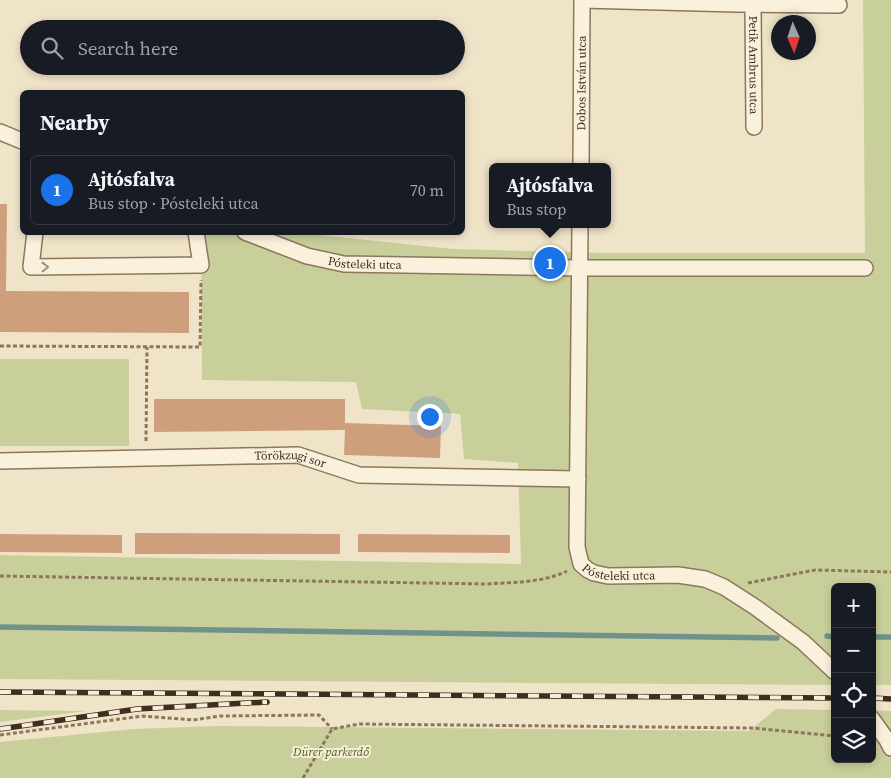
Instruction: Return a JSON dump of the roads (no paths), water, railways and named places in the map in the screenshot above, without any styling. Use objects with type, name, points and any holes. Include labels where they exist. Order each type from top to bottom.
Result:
[{"type":"street","name":"Petik Ambrus utca","points":[[582,0],[839,5]]},
{"type":"street","name":"Dobos István utca","points":[[581,163],[582,0]]},
{"type":"street","name":"Petik Ambrus utca","points":[[753,4],[754,127]]},
{"type":"street","points":[[0,132],[20,140]]},
{"type":"street","points":[[580,228],[580,268]]},
{"type":"street","points":[[35,235],[31,267],[201,265],[196,235]]},
{"type":"street","name":"Pósteleki utca","points":[[253,235],[307,256],[344,264],[580,268],[865,268]]},
{"type":"street","name":"Pósteleki utca","points":[[580,268],[576,547],[581,564],[588,570],[601,575],[678,575],[705,579],[724,587],[755,606],[803,642],[831,668]]},
{"type":"street","name":"Törökzugi sor","points":[[0,461],[298,454],[359,475],[578,480]]},
{"type":"street","points":[[876,724],[891,748]]},
{"type":"waterway","points":[[0,627],[777,638]]},
{"type":"waterway","points":[[827,636],[831,636]]},
{"type":"waterway","points":[[876,637],[891,637]]},
{"type":"railway","points":[[0,692],[831,698]]},
{"type":"railway","points":[[876,698],[891,699]]},
{"type":"railway","points":[[0,729],[137,709],[267,702]]},
{"type":"place","name":"Ajtósfalva","points":[[550,263]]},
{"type":"park label","name":"Dürer parkerdő","points":[[331,752]]}]
